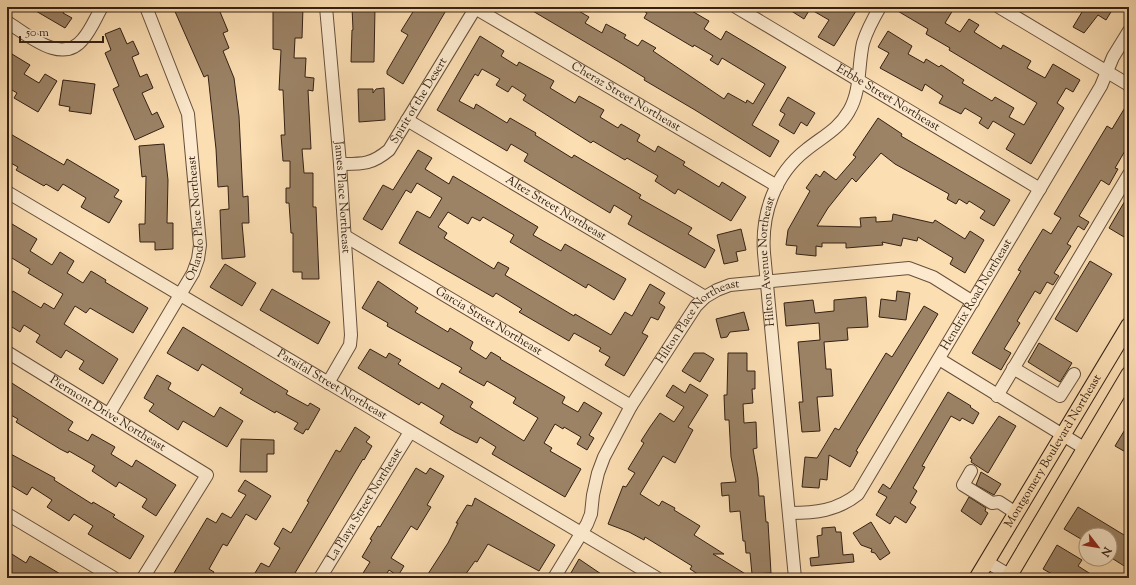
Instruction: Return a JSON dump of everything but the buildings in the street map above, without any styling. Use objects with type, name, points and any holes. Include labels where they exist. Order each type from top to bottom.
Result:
[{"type":"main road","name":"Montgomery Boulevard Northeast","points":[[977,578],[1129,325]]},
{"type":"main road","points":[[1010,577],[1084,448],[1129,374]]},
{"type":"street","points":[[7,22],[47,46],[57,50],[71,49],[83,40],[102,7]]},
{"type":"street","name":"Orlando Place Northeast","points":[[108,414],[193,273],[198,259],[200,245],[188,114],[146,7]]},
{"type":"street","name":"James Place Northeast","points":[[326,7],[340,164],[351,334],[350,345],[328,383]]},
{"type":"street","name":"Erbbe Street Northeast","points":[[736,7],[1040,189]]},
{"type":"street","name":"Hilton Avenue Northeast","points":[[795,578],[790,513],[762,236],[767,210],[777,186],[794,161],[840,125],[850,111],[855,99],[863,42],[868,27],[880,7]]},
{"type":"street","points":[[999,7],[1129,85]]},
{"type":"street","name":"Spirit of the Desert","points":[[340,164],[367,164],[378,159],[389,150],[476,8]]},
{"type":"street","name":"Cheraz Street Northeast","points":[[476,8],[777,186]]},
{"type":"street","name":"Hendrix Road Northeast","points":[[790,513],[829,510],[847,503],[858,494],[1040,189],[1129,31]]},
{"type":"street","name":"Altez Street Northeast","points":[[407,120],[705,297]]},
{"type":"street","points":[[997,396],[1129,174]]},
{"type":"street","name":"Parsifal Street Northeast","points":[[7,192],[657,578]]},
{"type":"street","name":"Garcia Street Northeast","points":[[345,236],[631,406]]},
{"type":"street","name":"Hilton Place Northeast","points":[[554,578],[591,514],[593,495],[604,457],[631,406],[689,315],[705,297],[730,285],[909,268],[933,277],[973,302]]},
{"type":"street","name":"Piermont Drive Northeast","points":[[7,352],[207,475],[142,578]]},
{"type":"street","points":[[939,359],[1084,448]]},
{"type":"street","points":[[1013,368],[1060,396],[1074,374]]},
{"type":"street","name":"La Playa Street Northeast","points":[[320,578],[410,432]]},
{"type":"street","points":[[971,471],[962,485],[992,503],[999,502],[1016,513]]},
{"type":"street","points":[[7,514],[114,578]]},
{"type":"street","points":[[987,562],[1010,577]]}]
